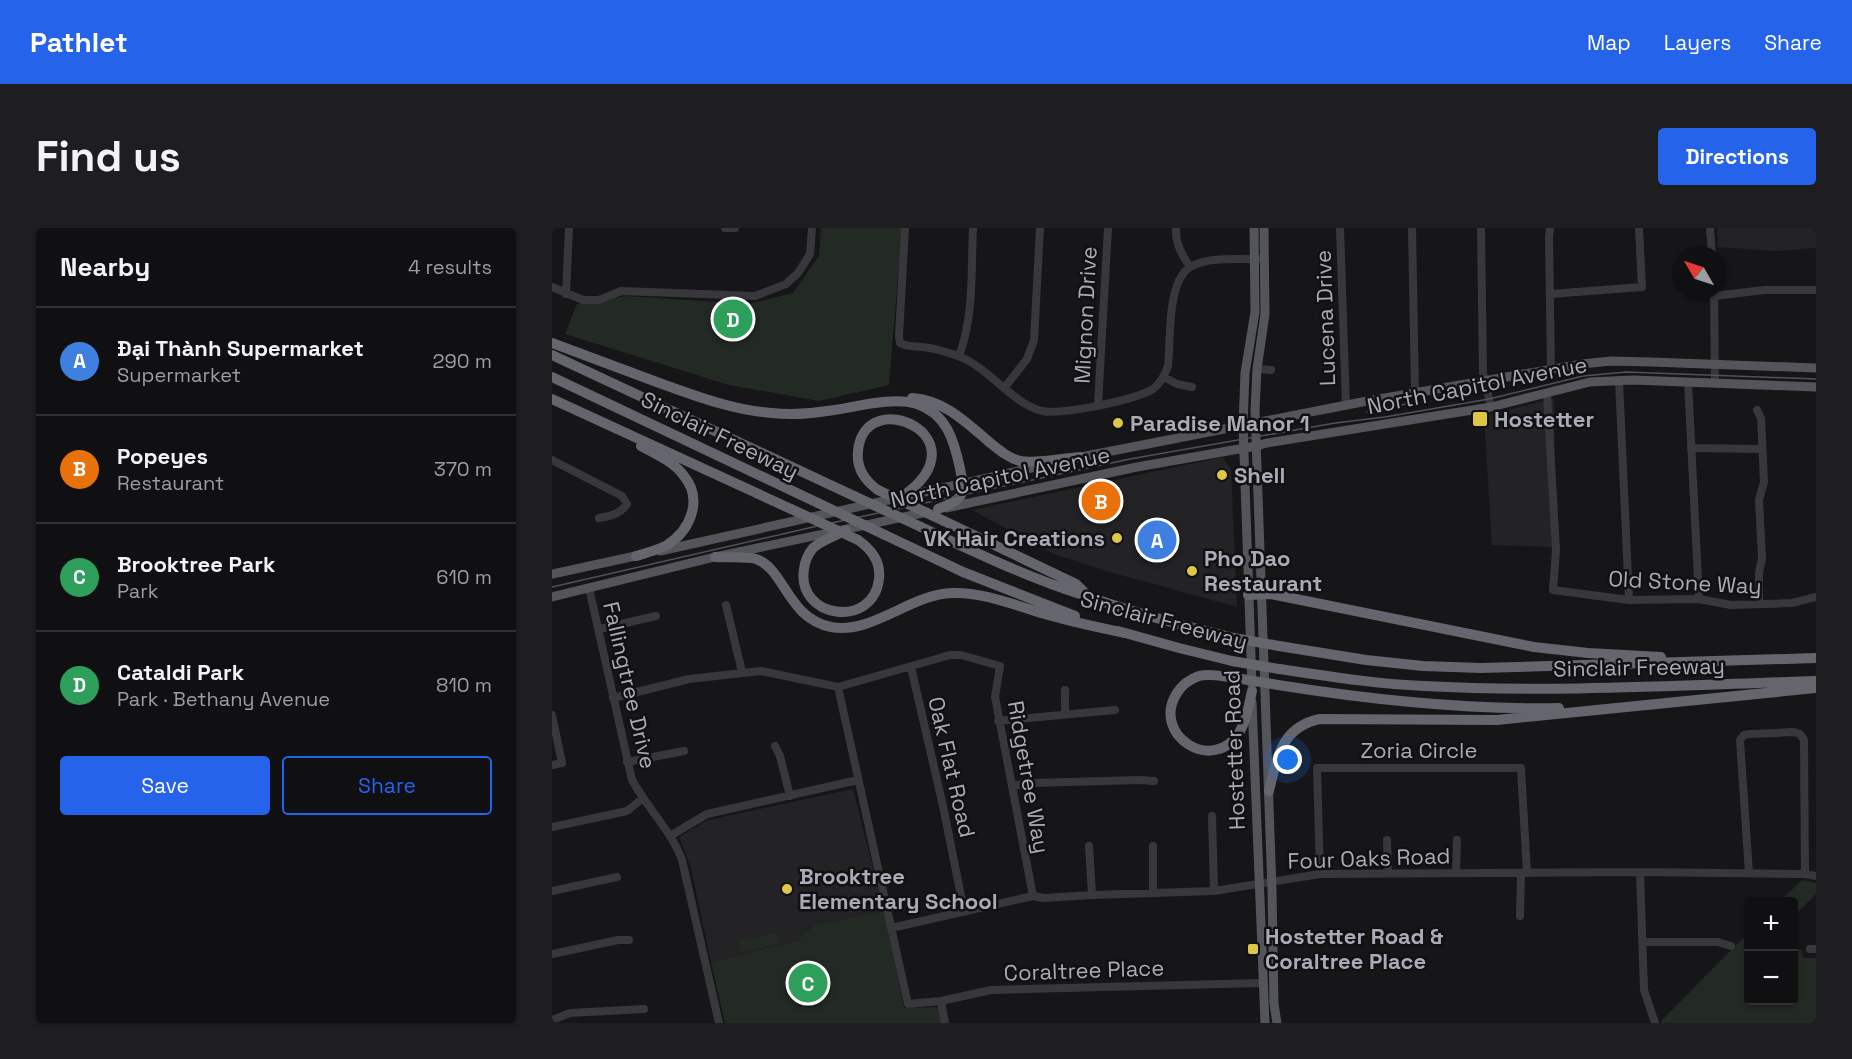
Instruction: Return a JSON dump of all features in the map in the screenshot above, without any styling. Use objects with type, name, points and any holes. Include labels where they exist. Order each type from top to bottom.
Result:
[{"type":"highway","points":[[552,343],[706,400],[743,409],[778,414],[811,413],[901,397],[932,401],[954,412],[1005,454],[1022,461],[1081,457]]},
{"type":"highway","name":"Sinclair Freeway","points":[[552,355],[995,561],[1089,597],[1181,626],[1279,646],[1366,660],[1423,666],[1481,668],[1816,658]]},
{"type":"highway","name":"Sinclair Freeway","points":[[552,377],[963,572],[1017,595],[1124,633],[1232,661],[1365,681],[1481,689],[1564,689],[1816,681]]},
{"type":"highway","points":[[552,399],[597,420],[791,509],[858,540],[872,553],[878,566],[879,580],[875,594],[865,605],[852,611],[838,612],[825,609],[813,600],[806,588],[803,574],[812,549],[818,545],[846,530]]},
{"type":"highway","points":[[876,403],[909,402],[923,406],[940,418],[952,436],[963,483],[962,491],[959,498],[938,510]]},
{"type":"highway","points":[[903,496],[916,487],[927,474],[932,452],[924,433],[913,424],[901,419],[885,420],[870,427],[865,432],[859,446],[859,469],[866,481],[878,490],[1076,584],[1089,597]]},
{"type":"highway","points":[[597,420],[673,465],[685,477],[692,492],[693,507],[685,529],[664,547],[636,556]]},
{"type":"highway","points":[[715,557],[758,559],[769,568],[801,611],[811,620],[830,627],[852,628],[926,598],[945,593],[962,593],[988,597],[1060,619],[1124,633]]},
{"type":"highway","points":[[1248,595],[1261,593],[1293,598],[1534,647],[1588,653],[1749,660]]},
{"type":"highway","points":[[1252,691],[1243,726],[1228,744],[1217,750],[1204,751],[1187,744],[1177,734],[1171,718],[1173,702],[1186,683],[1200,676],[1236,678],[1368,699],[1466,707],[1548,709],[1674,703]]},
{"type":"highway","points":[[1269,791],[1277,757],[1283,745],[1295,729],[1313,720],[1327,718],[1497,720],[1816,688]]},
{"type":"main road","name":"Hostetter Road","points":[[1254,228],[1255,312],[1245,373],[1243,448],[1265,1023]]},
{"type":"main road","name":"Hostetter Road","points":[[1264,228],[1265,314],[1257,369],[1255,410],[1272,881],[1274,1004],[1277,1023]]},
{"type":"main road","name":"North Capitol Avenue","points":[[552,574],[1081,457],[1415,393],[1582,364],[1611,361],[1816,368]]},
{"type":"main road","name":"North Capitol Avenue","points":[[552,597],[715,557],[1137,467],[1256,446],[1267,442],[1491,407],[1590,382],[1619,380],[1715,382],[1816,387]]},
{"type":"street","points":[[566,294],[569,228]]},
{"type":"street","points":[[725,228],[735,228]]},
{"type":"street","points":[[552,287],[583,300],[599,300],[621,291],[755,296],[786,284],[798,273],[810,254],[812,228]]},
{"type":"street","points":[[905,228],[900,343],[905,346],[924,347],[959,356],[985,371],[1022,402],[1041,411],[1063,412],[1098,405],[1138,396],[1155,388],[1164,377],[1168,366],[1173,294],[1179,278],[1190,267],[1216,260],[1265,259]]},
{"type":"street","points":[[959,356],[966,338],[968,321],[973,228]]},
{"type":"street","points":[[1005,387],[1027,359],[1034,340],[1040,228]]},
{"type":"street","name":"Mignon Drive","points":[[1098,405],[1108,228]]},
{"type":"street","points":[[1176,228],[1182,256],[1190,267]]},
{"type":"street","name":"Lucena Drive","points":[[1340,228],[1346,406]]},
{"type":"street","points":[[1412,228],[1415,393]]},
{"type":"street","points":[[1481,228],[1483,373],[1491,407]]},
{"type":"street","points":[[1550,228],[1551,370]]},
{"type":"street","points":[[1550,294],[1642,287],[1639,228]]},
{"type":"street","points":[[1710,228],[1711,246]]},
{"type":"street","points":[[1726,293],[1744,294],[1764,290],[1816,290]]},
{"type":"street","points":[[1714,300],[1715,382]]},
{"type":"street","points":[[1242,331],[1253,333]]},
{"type":"street","points":[[1257,369],[1270,370]]},
{"type":"street","points":[[1164,377],[1177,384],[1192,387]]},
{"type":"street","points":[[1619,380],[1629,600]]},
{"type":"street","points":[[1688,382],[1699,599]]},
{"type":"street","name":"Old Stone Way","points":[[1547,393],[1556,550],[1553,590],[1629,600],[1699,599],[1731,605],[1792,603],[1816,597]]},
{"type":"street","points":[[1757,410],[1761,418],[1764,482],[1759,500],[1762,558],[1759,573],[1759,604]]},
{"type":"street","points":[[1691,448],[1762,449]]},
{"type":"street","points":[[552,460],[622,496],[627,504],[623,511],[599,518]]},
{"type":"street","name":"Fallingtree Drive","points":[[589,588],[632,780],[642,799],[670,836],[682,860],[719,1023]]},
{"type":"street","points":[[726,605],[742,672]]},
{"type":"street","points":[[598,628],[656,616]]},
{"type":"street","name":"Ridgetree Way","points":[[614,698],[689,679],[742,672],[773,672],[838,687],[950,655],[961,655],[1000,666],[995,697],[998,721],[1033,896]]},
{"type":"street","name":"Oak Flat Road","points":[[911,667],[964,911]]},
{"type":"street","points":[[838,687],[891,928]]},
{"type":"street","points":[[1065,690],[1065,713]]},
{"type":"street","points":[[998,721],[1115,710]]},
{"type":"street","points":[[552,716],[562,763],[552,765]]},
{"type":"street","points":[[1749,873],[1740,740],[1744,735],[1750,734],[1794,732],[1800,734],[1804,740],[1805,874]]},
{"type":"street","points":[[775,746],[780,756],[790,796]]},
{"type":"street","points":[[627,762],[684,751]]},
{"type":"street","name":"Zoria Circle","points":[[1320,874],[1317,768],[1521,768],[1524,873]]},
{"type":"street","points":[[670,836],[707,814],[858,780]]},
{"type":"street","points":[[1012,786],[1031,783],[1139,780],[1154,782]]},
{"type":"street","points":[[552,827],[627,811],[642,799]]},
{"type":"street","points":[[1212,816],[1215,891]]},
{"type":"street","points":[[1387,840],[1388,872]]},
{"type":"street","points":[[1456,873],[1457,840]]},
{"type":"street","points":[[1089,846],[1092,895]]},
{"type":"street","points":[[1153,846],[1153,893]]},
{"type":"street","points":[[1640,872],[1644,990],[1655,1023]]},
{"type":"street","name":"Four Oaks Road","points":[[891,928],[1033,896],[1044,898],[1215,891],[1320,874],[1640,872],[1816,876]]},
{"type":"street","points":[[1520,916],[1524,873]]},
{"type":"street","points":[[552,891],[616,877]]},
{"type":"street","name":"Coraltree Place","points":[[891,928],[908,1004],[941,1001],[992,990],[1262,982]]},
{"type":"street","points":[[552,954],[618,939],[629,940]]},
{"type":"street","points":[[1642,942],[1718,942],[1731,946]]},
{"type":"street","points":[[941,1001],[945,1023]]},
{"type":"street","points":[[552,1020],[570,1013],[644,1009]]},
{"type":"shaded area","points":[[821,228],[902,228],[889,385],[819,401],[729,385],[565,334],[577,304],[627,296],[749,304],[793,293],[819,256]]},
{"type":"shaded area","points":[[1717,228],[1816,228],[1816,248],[1775,251],[1718,246]]},
{"type":"shaded area","points":[[1554,398],[1556,547],[1492,545],[1484,416]]},
{"type":"shaded area","points":[[1223,457],[1231,470],[1237,607],[1106,571],[1054,554],[972,510]]},
{"type":"shaded area","name":"Brooktree Elementary School","points":[[853,789],[884,911],[814,925],[797,941],[711,962],[691,868],[679,837],[708,820]]},
{"type":"shaded area","points":[[1802,880],[1816,883],[1816,894],[1798,912],[1798,897],[1784,897]]},
{"type":"shaded area","points":[[884,911],[904,1008],[939,1007],[942,1023],[725,1023],[711,962],[797,941],[814,925]]},
{"type":"shaded area","points":[[777,932],[780,943],[741,952],[739,941]]},
{"type":"shaded area","points":[[1744,937],[1744,1005],[1798,1005],[1798,950],[1801,950],[1804,958],[1816,958],[1816,1023],[1662,1023],[1661,1021]]},
{"type":"tram line","points":[[552,587],[813,527],[1130,459],[1489,399],[1583,376],[1626,372],[1816,379]]},
{"type":"tram line","points":[[1367,412],[1411,403]]},
{"type":"place","name":"Cataldi Park","points":[[733,319]]},
{"type":"place","name":"Hostetter","points":[[1480,419]]},
{"type":"place","name":"Paradise Manor 1","points":[[1118,423]]},
{"type":"place","name":"Shell","points":[[1222,475]]},
{"type":"place","name":"Popeyes","points":[[1101,501]]},
{"type":"place","name":"VK Hair Creations","points":[[1117,538]]},
{"type":"place","name":"Đại Thành Supermarket","points":[[1157,540]]},
{"type":"place","name":"Pho Dao Restaurant","points":[[1192,571]]},
{"type":"place","name":"Brooktree Elementary School","points":[[787,889]]},
{"type":"place","name":"Hostetter Road & Coraltree Place","points":[[1253,949]]},
{"type":"place","name":"Brooktree Park","points":[[808,983]]}]
